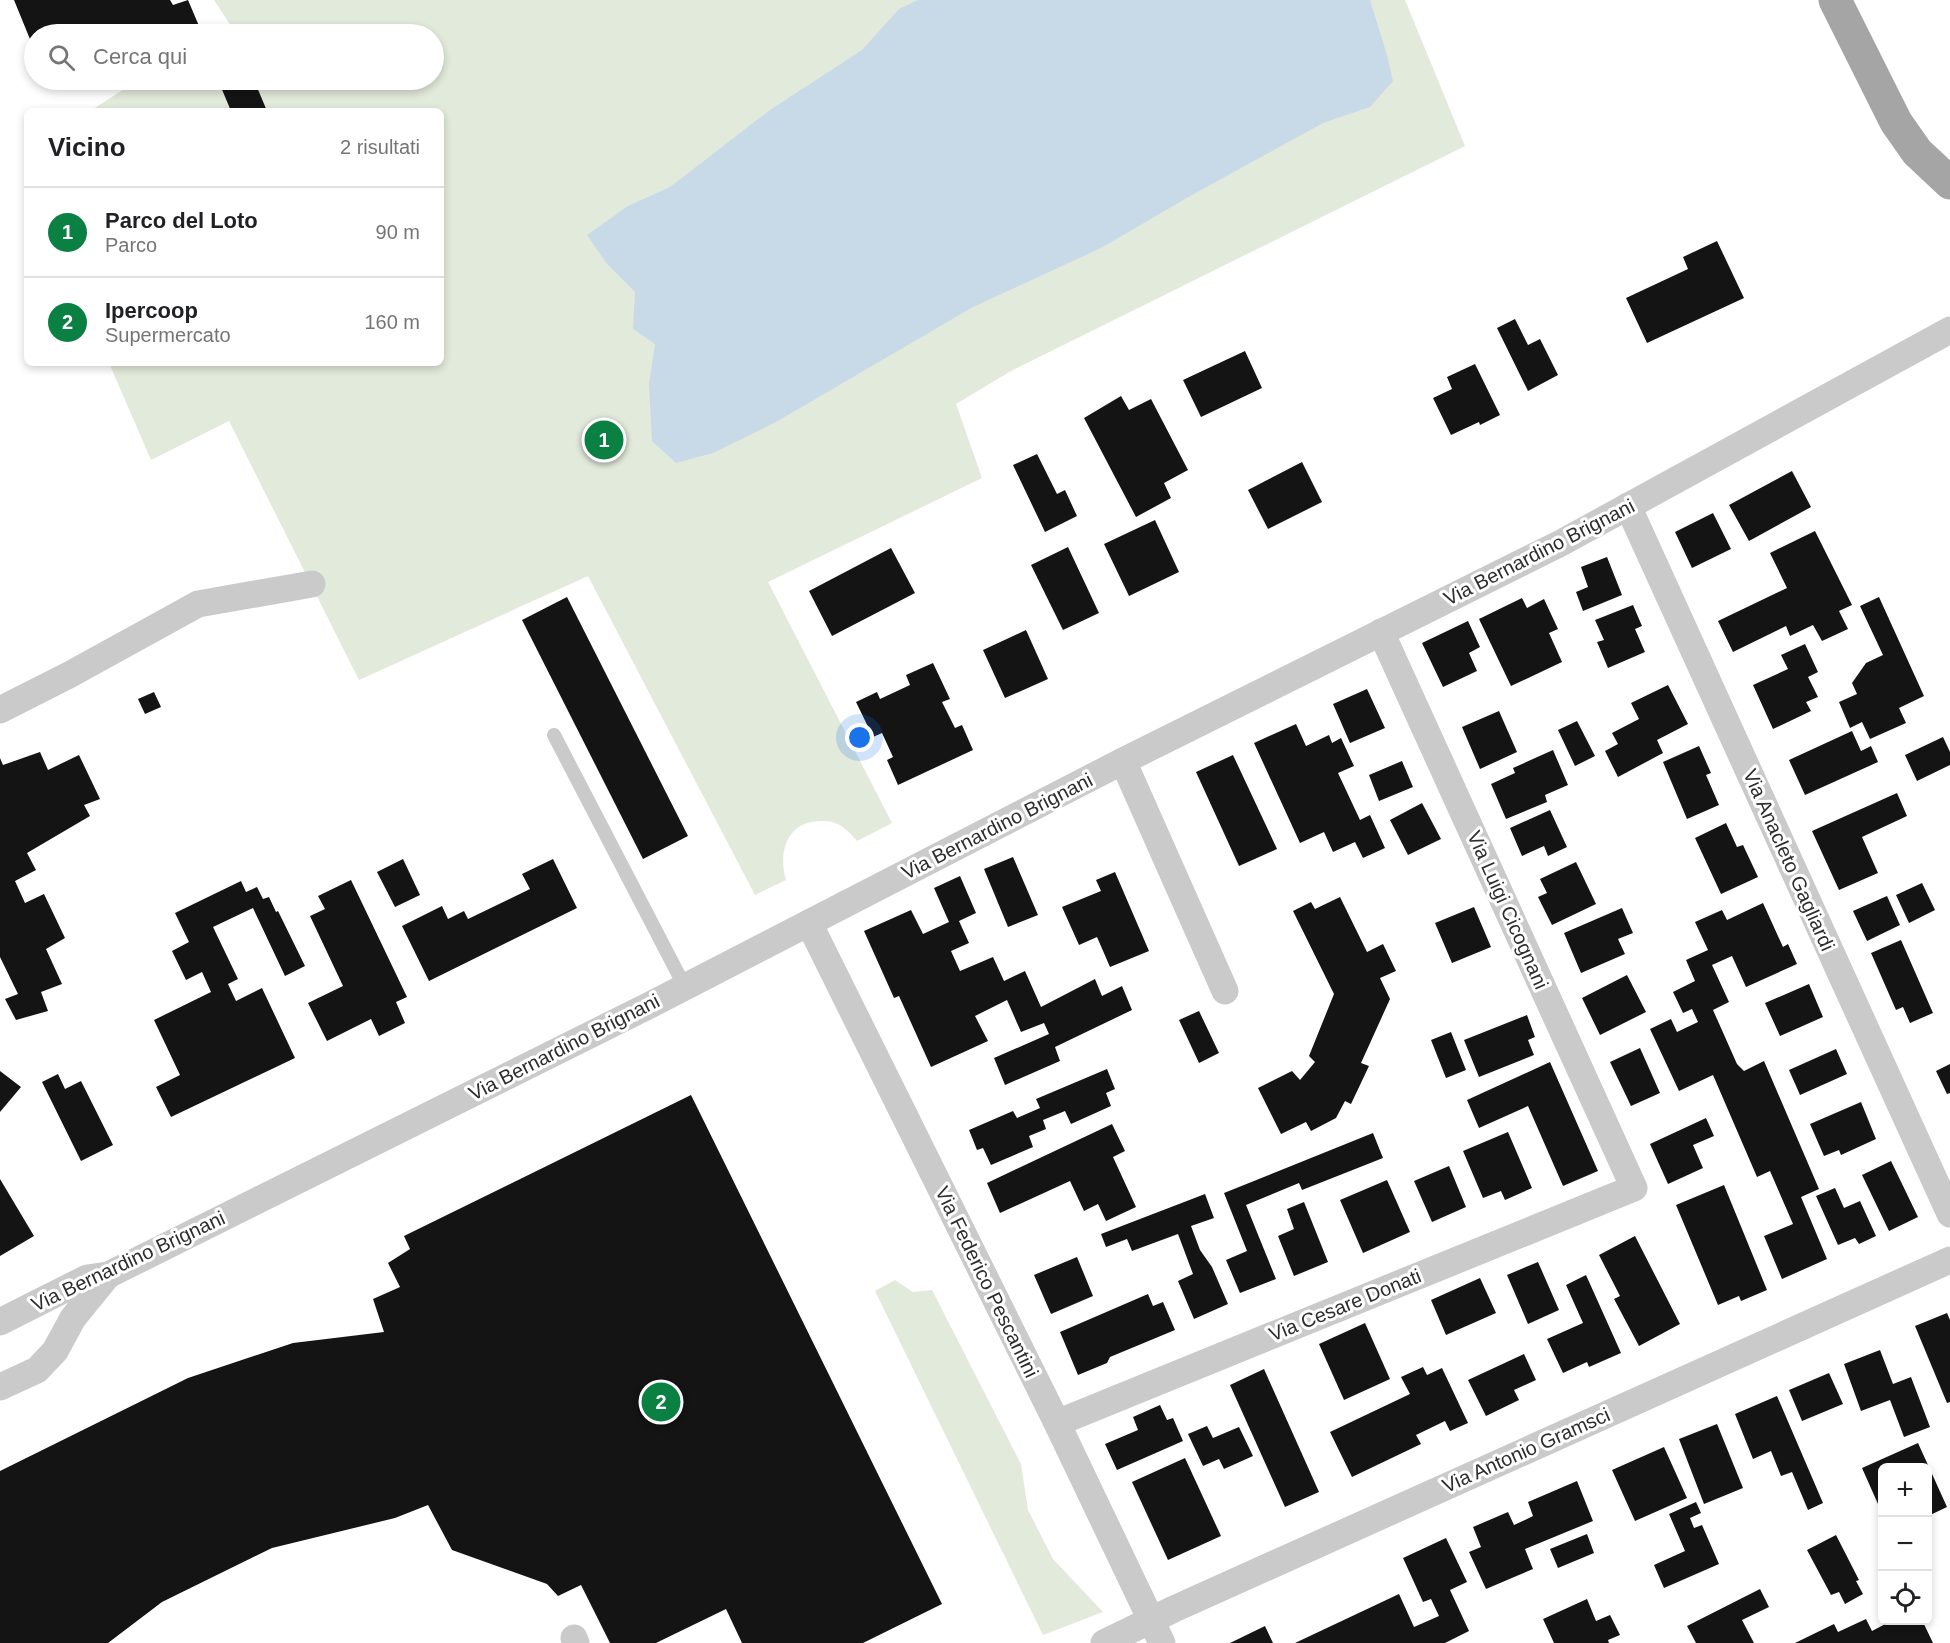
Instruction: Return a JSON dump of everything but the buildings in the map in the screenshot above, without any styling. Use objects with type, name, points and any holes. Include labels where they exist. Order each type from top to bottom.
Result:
[{"type":"main road","points":[[1835,0],[1896,122],[1917,152],[1950,183]]},
{"type":"main road","points":[[1875,80],[1901,116],[1950,165]]},
{"type":"street","name":"Via Bernardino Brignani","points":[[0,1322],[87,1278],[108,1275],[685,987],[1123,761],[1562,543],[1950,330]]},
{"type":"street","name":"Via Anacleto Gagliardi","points":[[1628,506],[1950,1214]]},
{"type":"street","points":[[0,710],[198,604],[312,584]]},
{"type":"street","name":"Via Luigi Cicognani","points":[[1381,632],[1634,1188]]},
{"type":"street","points":[[1123,761],[1225,991]]},
{"type":"street","name":"Via Federico Pescantini","points":[[809,923],[1057,1423],[1156,1631]]},
{"type":"street","name":"Via Cesare Donati","points":[[1057,1423],[1634,1188]]},
{"type":"street","name":"Via Antonio Gramsci","points":[[1104,1643],[1156,1631],[1950,1260]]},
{"type":"street","points":[[0,1387],[37,1371],[55,1351],[73,1318],[108,1275]]},
{"type":"street","points":[[35,1304],[61,1339]]},
{"type":"lane","points":[[554,735],[685,987]]},
{"type":"green space","points":[[214,0],[1405,0],[1465,146],[1011,371],[956,404],[982,478],[768,582],[892,823],[857,841],[844,828],[832,822],[811,822],[802,825],[789,837],[786,845],[783,862],[786,880],[755,895],[588,576],[359,680],[229,421],[151,460],[110,366],[444,366],[444,108],[95,108],[123,90],[444,90],[444,24],[230,24]]},
{"type":"green space","points":[[895,1280],[913,1292],[932,1290],[1021,1464],[1028,1510],[1053,1559],[1103,1612],[1043,1635],[875,1291]]},
{"type":"water","points":[[918,0],[1370,0],[1393,81],[1370,107],[1323,123],[1101,248],[973,307],[776,422],[713,453],[676,463],[652,441],[649,384],[655,344],[633,329],[635,292],[607,264],[587,235],[628,206],[670,187],[770,110],[862,50],[899,9]]},
{"type":"place","name":"Parco del Loto","points":[[604,440]]},
{"type":"place","name":"Ipercoop","points":[[661,1402]]}]
